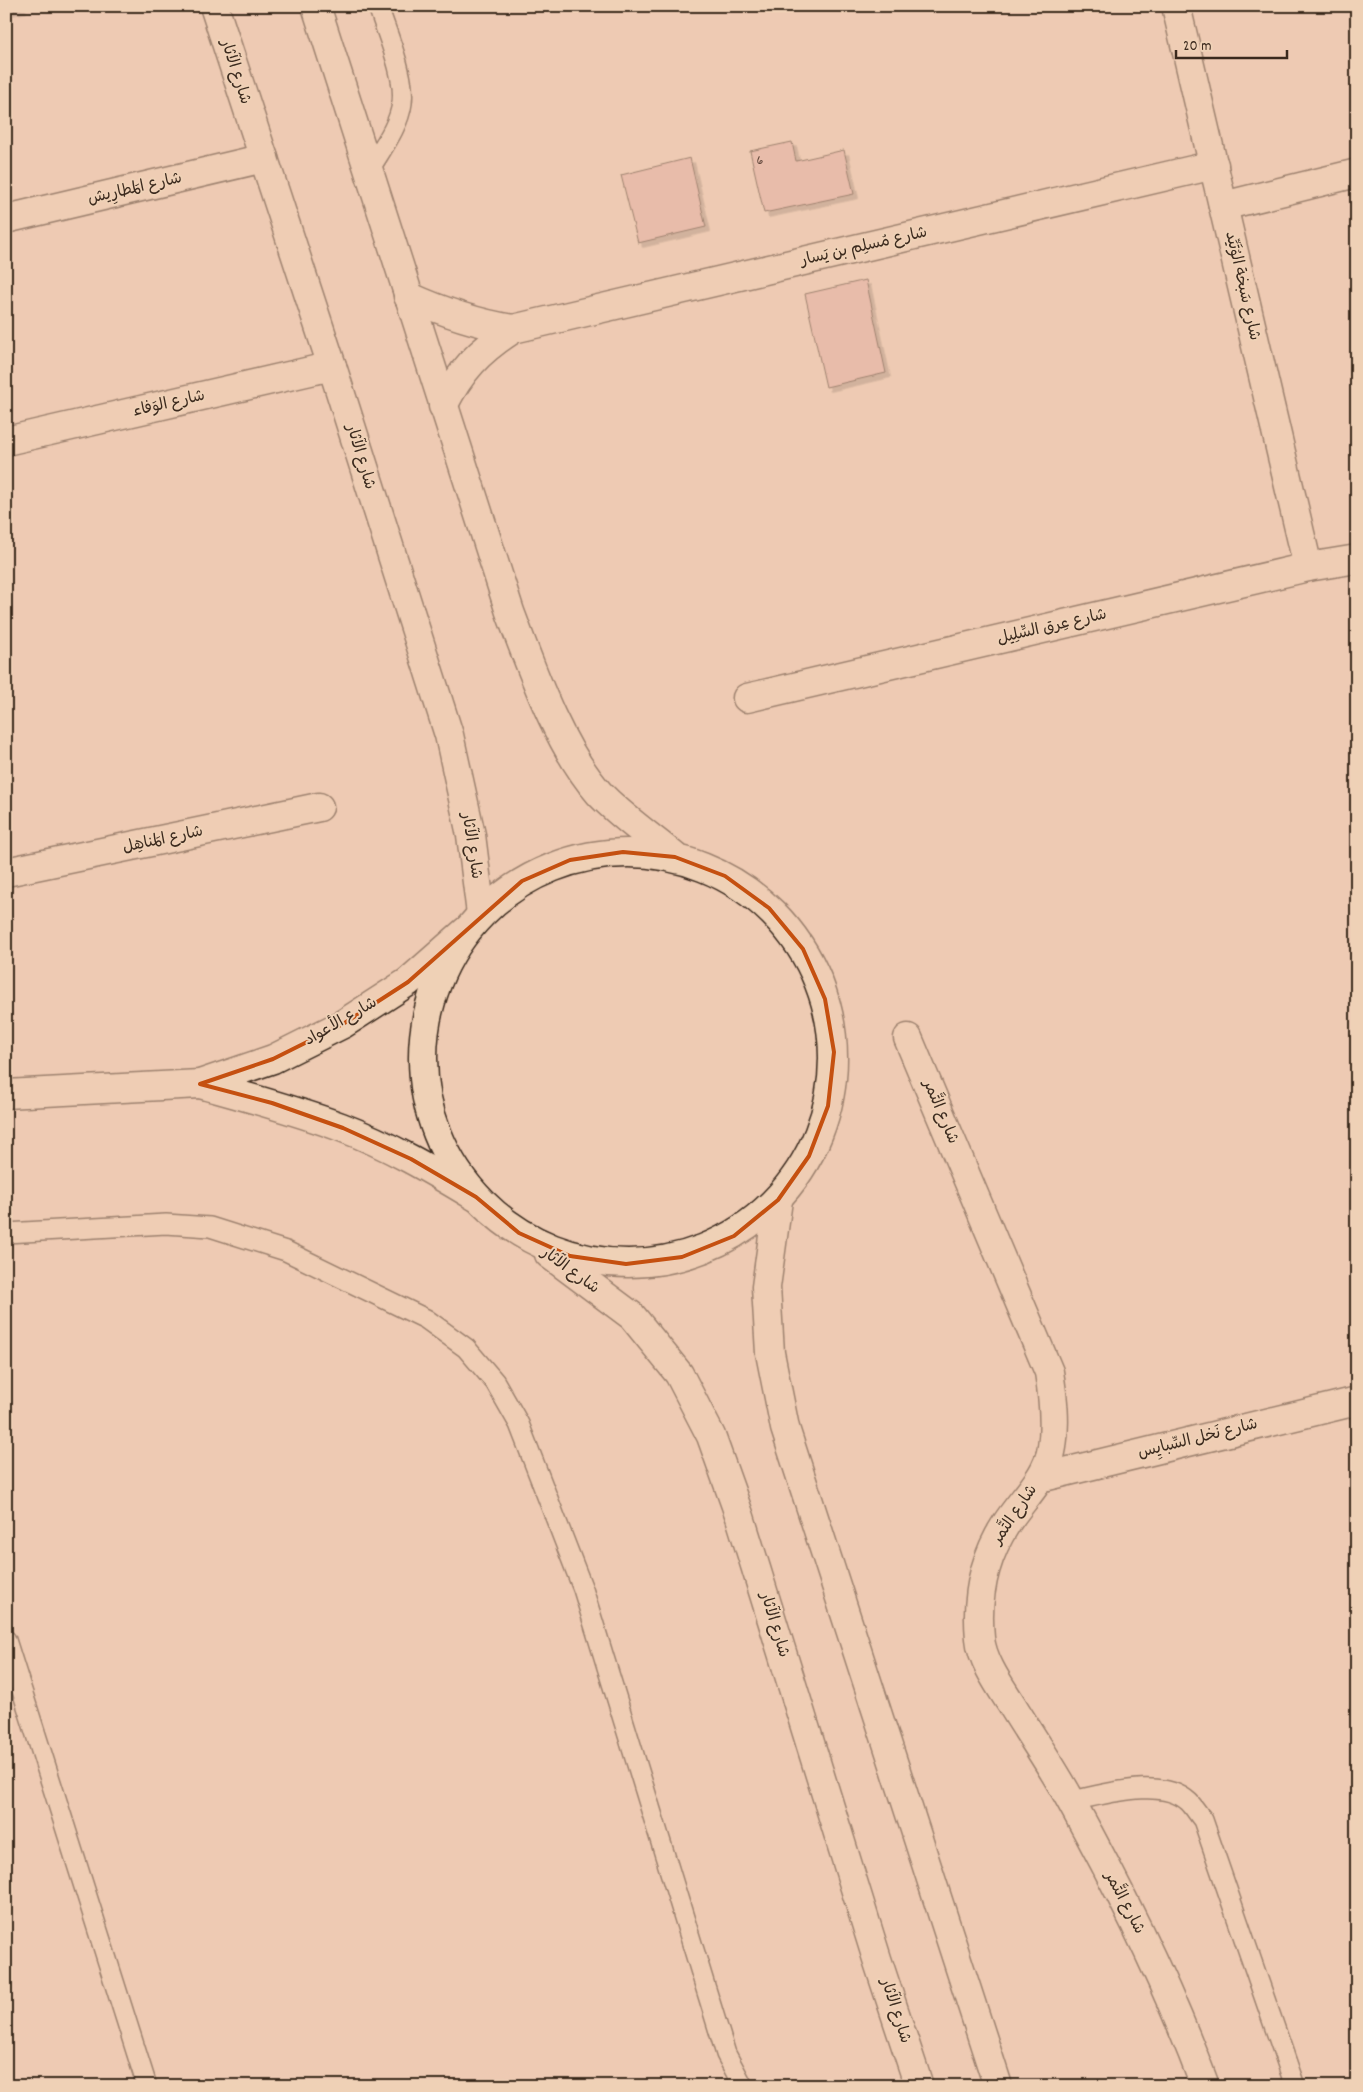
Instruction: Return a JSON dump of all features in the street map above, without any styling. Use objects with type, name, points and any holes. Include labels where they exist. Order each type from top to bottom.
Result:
[{"type":"street","name":"شارع الآثار","points":[[214,6],[332,366],[449,735],[471,835],[474,923]]},
{"type":"street","points":[[316,6],[510,612],[540,692],[574,757],[600,793],[675,857],[725,876],[769,908],[803,949],[825,999],[834,1052],[828,1106],[809,1156],[778,1200],[734,1236],[682,1257],[626,1264],[570,1256],[519,1233],[476,1197],[444,1149],[426,1094],[424,1037],[438,981],[474,923]]},
{"type":"street","name":"شارع سَبخة الوُتَيِّد","points":[[1176,6],[1308,567]]},
{"type":"street","name":"شارع المَطارِيش","points":[[6,219],[264,158]]},
{"type":"street","name":"شارع مُسلِم بن يَسار","points":[[443,406],[455,383],[471,361],[490,344],[513,329],[1214,165]]},
{"type":"street","points":[[1223,206],[1357,173]]},
{"type":"street","name":"شارع مُسلِم بن يَسار","points":[[408,296],[441,312],[476,323],[513,329]]},
{"type":"street","name":"شارع الوَفاء","points":[[6,441],[332,366]]},
{"type":"street","name":"شارع عِرق السِّلِيل","points":[[747,698],[1308,567],[1357,559]]},
{"type":"street","name":"شارع المَناهِل","points":[[6,872],[319,807]]},
{"type":"street","name":"شارع الأعواد","points":[[6,1094],[200,1084],[273,1059],[343,1024],[408,982],[522,881],[570,860],[623,852],[675,857]]},
{"type":"street","name":"شارع التَّمر","points":[[908,1038],[1049,1372],[1054,1410],[1052,1449],[1040,1478],[1006,1524],[988,1557],[978,1606],[980,1640],[994,1678],[1071,1801],[1148,1947],[1183,2025],[1205,2086]]},
{"type":"street","name":"شارع الأعواد","points":[[200,1084],[272,1103],[343,1128],[411,1159],[476,1197]]},
{"type":"street","points":[[778,1200],[766,1288],[770,1354],[785,1428],[998,2086]]},
{"type":"street","name":"شارع الآثار","points":[[519,1233],[632,1316],[679,1374],[711,1436],[740,1517],[874,1949],[919,2086]]},
{"type":"street","name":"شارع نَخل السِّبايِس","points":[[1040,1478],[1357,1401]]},
{"type":"lane","points":[[368,172],[397,120],[402,103],[398,70],[378,6]]},
{"type":"lane","points":[[6,1232],[166,1224],[210,1227],[286,1251],[426,1319],[466,1348],[495,1382],[519,1424],[583,1589],[726,2054],[743,2086]]},
{"type":"lane","points":[[6,1640],[147,2086]]},
{"type":"lane","points":[[1071,1801],[1134,1788],[1160,1788],[1187,1800],[1203,1820],[1295,2086]]},
{"type":"highlighted area","points":[[623,852],[675,857],[725,876],[769,908],[803,949],[825,999],[834,1052],[828,1106],[809,1156],[778,1200],[734,1236],[682,1257],[626,1264],[570,1256],[519,1233],[476,1197],[411,1159],[343,1128],[272,1103],[200,1084],[273,1059],[343,1024],[408,982],[522,881],[570,860]]},
{"type":"building","points":[[6,6],[21,6],[22,8],[6,11]]},
{"type":"building","points":[[792,142],[796,161],[844,150],[854,194],[764,213],[750,151]]},
{"type":"building","points":[[690,158],[706,227],[638,243],[621,175]]},
{"type":"building","points":[[866,280],[886,373],[826,387],[805,294]]}]
